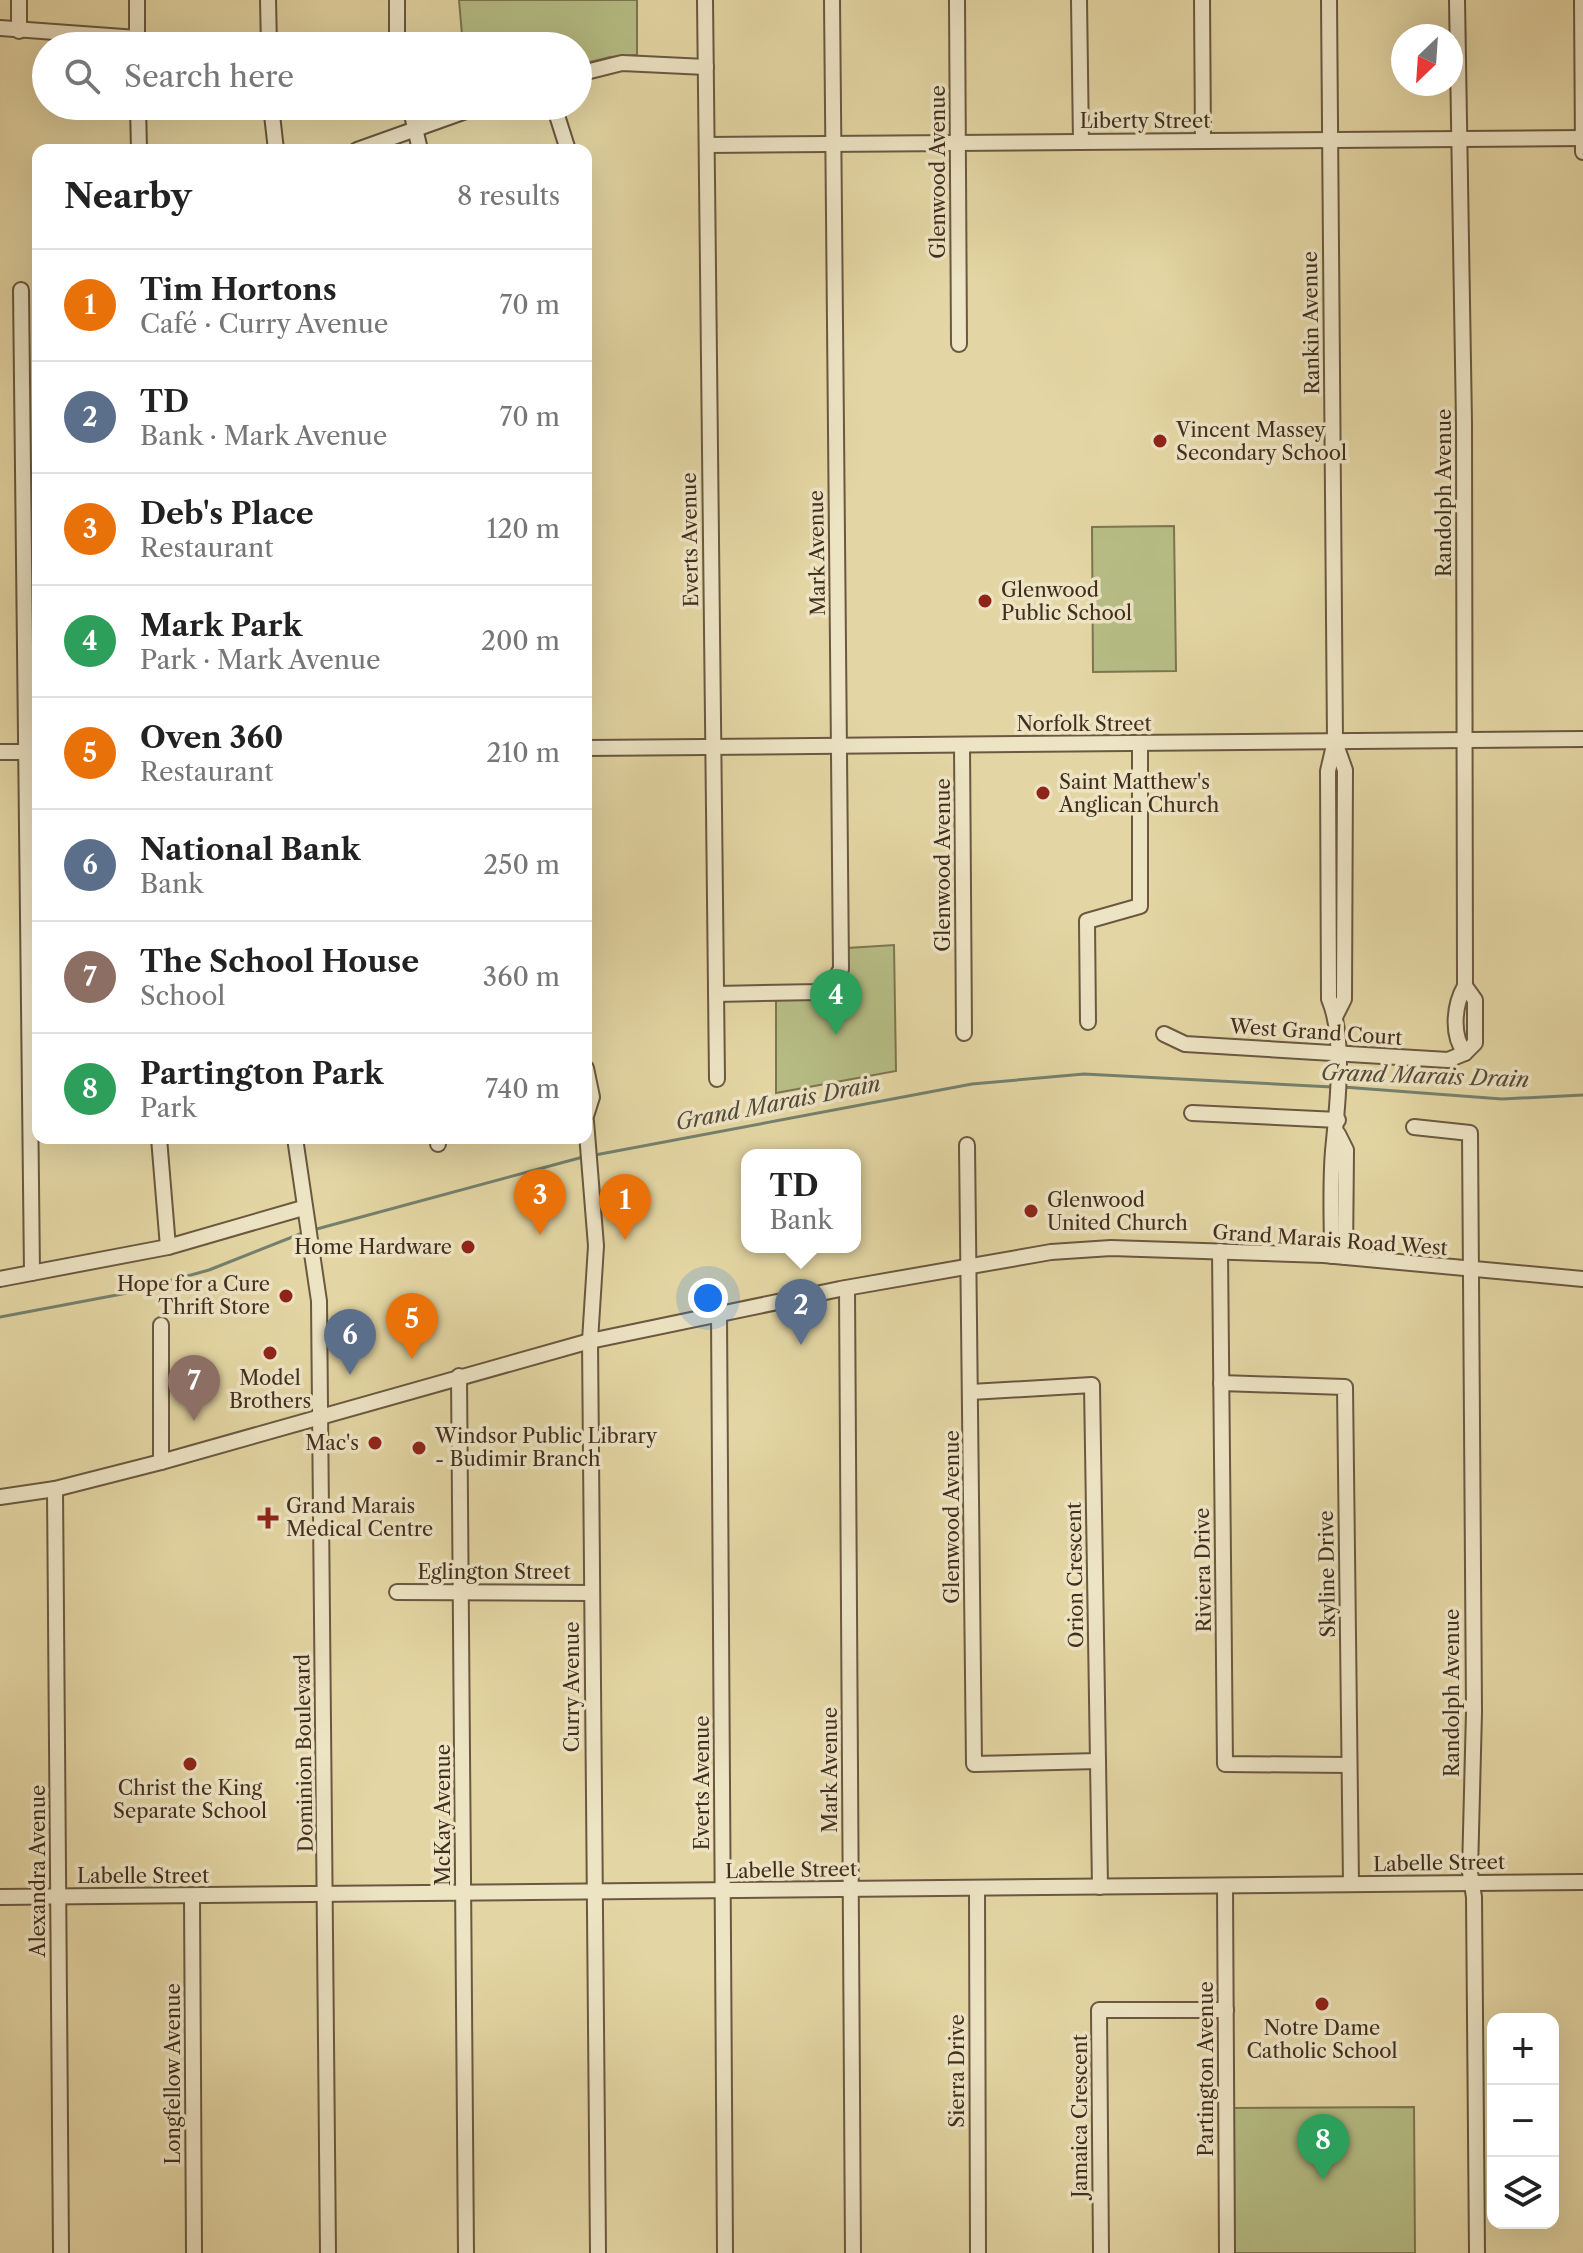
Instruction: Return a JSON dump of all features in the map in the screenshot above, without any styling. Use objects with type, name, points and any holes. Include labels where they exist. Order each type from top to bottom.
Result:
[{"type":"street","points":[[19,0],[19,31]]},
{"type":"street","points":[[137,0],[137,32]]},
{"type":"street","points":[[268,0],[269,32]]},
{"type":"street","points":[[397,0],[397,32]]},
{"type":"street","name":"Everts Avenue","points":[[705,0],[717,1079]]},
{"type":"street","name":"Mark Avenue","points":[[716,994],[819,992],[832,984],[841,969],[832,0]]},
{"type":"street","name":"Glenwood Avenue","points":[[957,0],[959,344]]},
{"type":"street","points":[[1079,0],[1081,142]]},
{"type":"street","points":[[1202,0],[1203,141]]},
{"type":"street","name":"Rankin Avenue","points":[[1329,0],[1335,741],[1328,786],[1329,999],[1336,1015],[1338,1121],[1346,1150],[1338,1257]]},
{"type":"street","name":"Randolph Avenue","points":[[1457,0],[1464,423],[1465,986],[1475,1000],[1475,1043],[1465,1053]]},
{"type":"street","points":[[1582,0],[1583,152]]},
{"type":"street","points":[[0,28],[32,32]]},
{"type":"street","points":[[592,70],[622,63],[706,67]]},
{"type":"street","points":[[138,120],[139,144]]},
{"type":"street","points":[[273,120],[275,144]]},
{"type":"street","points":[[413,120],[418,144]]},
{"type":"street","points":[[374,144],[442,120]]},
{"type":"street","points":[[558,120],[566,144]]},
{"type":"street","name":"Liberty Street","points":[[707,145],[1583,138]]},
{"type":"street","points":[[21,290],[32,714]]},
{"type":"street","name":"Norfolk Street","points":[[592,748],[1583,739]]},
{"type":"street","points":[[1088,1022],[1087,921],[1140,906],[1140,743]]},
{"type":"street","name":"Glenwood Avenue","points":[[962,745],[964,1033]]},
{"type":"street","points":[[0,752],[32,752]]},
{"type":"street","name":"West Grand Court","points":[[1164,1034],[1185,1044],[1337,1057],[1448,1060],[1465,1053]]},
{"type":"street","points":[[1192,1113],[1338,1121]]},
{"type":"street","name":"Randolph Avenue","points":[[1414,1127],[1470,1133],[1474,1712],[1472,1883],[1477,2253]]},
{"type":"street","points":[[32,1144],[32,1273]]},
{"type":"street","points":[[160,1144],[166,1191],[168,1247]]},
{"type":"street","name":"Dominion Boulevard","points":[[296,1144],[319,1301],[328,2253]]},
{"type":"street","name":"Curry Avenue","points":[[587,1144],[597,1276],[590,1341],[598,2253]]},
{"type":"street","name":"Glenwood Avenue","points":[[967,1145],[974,1764],[1098,1761]]},
{"type":"street","points":[[0,1279],[168,1247],[303,1208]]},
{"type":"street","name":"Grand Marais Road West","points":[[0,1497],[55,1489],[161,1462],[590,1341],[970,1265],[1098,1248],[1338,1257],[1583,1279]]},
{"type":"street","name":"Riviera Drive","points":[[1220,1251],[1225,1764],[1349,1765]]},
{"type":"street","name":"Mark Avenue","points":[[847,1288],[853,2253]]},
{"type":"street","name":"Everts Avenue","points":[[719,1314],[725,2253]]},
{"type":"street","points":[[161,1325],[161,1462]]},
{"type":"street","name":"McKay Avenue","points":[[459,1376],[466,2253]]},
{"type":"street","name":"Skyline Drive","points":[[1221,1383],[1345,1387],[1351,1884]]},
{"type":"street","name":"Orion Crescent","points":[[971,1392],[1092,1385],[1100,1887]]},
{"type":"street","name":"Alexandra Avenue","points":[[55,1489],[61,2253]]},
{"type":"street","name":"Eglington Street","points":[[397,1592],[591,1593]]},
{"type":"street","name":"Labelle Street","points":[[0,1897],[1583,1882]]},
{"type":"street","name":"Partington Avenue","points":[[1225,1886],[1227,2253]]},
{"type":"street","name":"Sierra Drive","points":[[977,1888],[978,2253]]},
{"type":"street","name":"Longfellow Avenue","points":[[192,1896],[194,2253]]},
{"type":"street","name":"Jamaica Crescent","points":[[1101,2253],[1099,2010],[1226,2010]]},
{"type":"green space","points":[[459,0],[637,0],[637,55],[592,62],[592,32],[462,32]]},
{"type":"green space","points":[[1174,526],[1176,671],[1093,672],[1092,527]]},
{"type":"green space","points":[[894,945],[896,1071],[776,1093],[776,1000],[836,988],[846,976],[847,948]]},
{"type":"green space","points":[[1414,2107],[1415,2253],[1233,2253],[1232,2108]]},
{"type":"waterway","name":"Grand Marais Drain","points":[[595,1155],[972,1084],[1084,1074],[1332,1087]]},
{"type":"waterway","name":"Grand Marais Drain","points":[[1343,1087],[1502,1099],[1583,1095]]},
{"type":"waterway","name":"Grand Marais Drain","points":[[313,1230],[583,1157]]},
{"type":"waterway","name":"Grand Marais Drain","points":[[0,1317],[122,1294],[209,1270],[305,1232]]},
{"type":"place","name":"Vincent Massey Secondary School","points":[[1160,441]]},
{"type":"place","name":"Glenwood Public School","points":[[985,601]]},
{"type":"place","name":"Saint Matthew's Anglican Church","points":[[1043,793]]},
{"type":"place","name":"Mark Park","points":[[836,1035]]},
{"type":"place","name":"Glenwood United Church","points":[[1031,1211]]},
{"type":"place","name":"Deb's Place","points":[[540,1235]]},
{"type":"place","name":"Tim Hortons","points":[[625,1240]]},
{"type":"place","name":"Home Hardware","points":[[468,1247]]},
{"type":"place","name":"Hope for a Cure Thrift Store","points":[[286,1296]]},
{"type":"place","name":"TD","points":[[801,1345]]},
{"type":"place","name":"Model Brothers","points":[[270,1353]]},
{"type":"place","name":"Oven 360","points":[[412,1359]]},
{"type":"place","name":"National Bank","points":[[350,1375]]},
{"type":"place","name":"The School House","points":[[194,1421]]},
{"type":"place","name":"Mac's","points":[[375,1443]]},
{"type":"place","name":"Windsor Public Library - Budimir Branch","points":[[419,1448]]},
{"type":"place","name":"Grand Marais Medical Centre","points":[[268,1518]]},
{"type":"place","name":"Christ the King Separate School","points":[[190,1764]]},
{"type":"place","name":"Notre Dame Catholic School","points":[[1322,2004]]},
{"type":"place","name":"Partington Park","points":[[1323,2180]]}]
